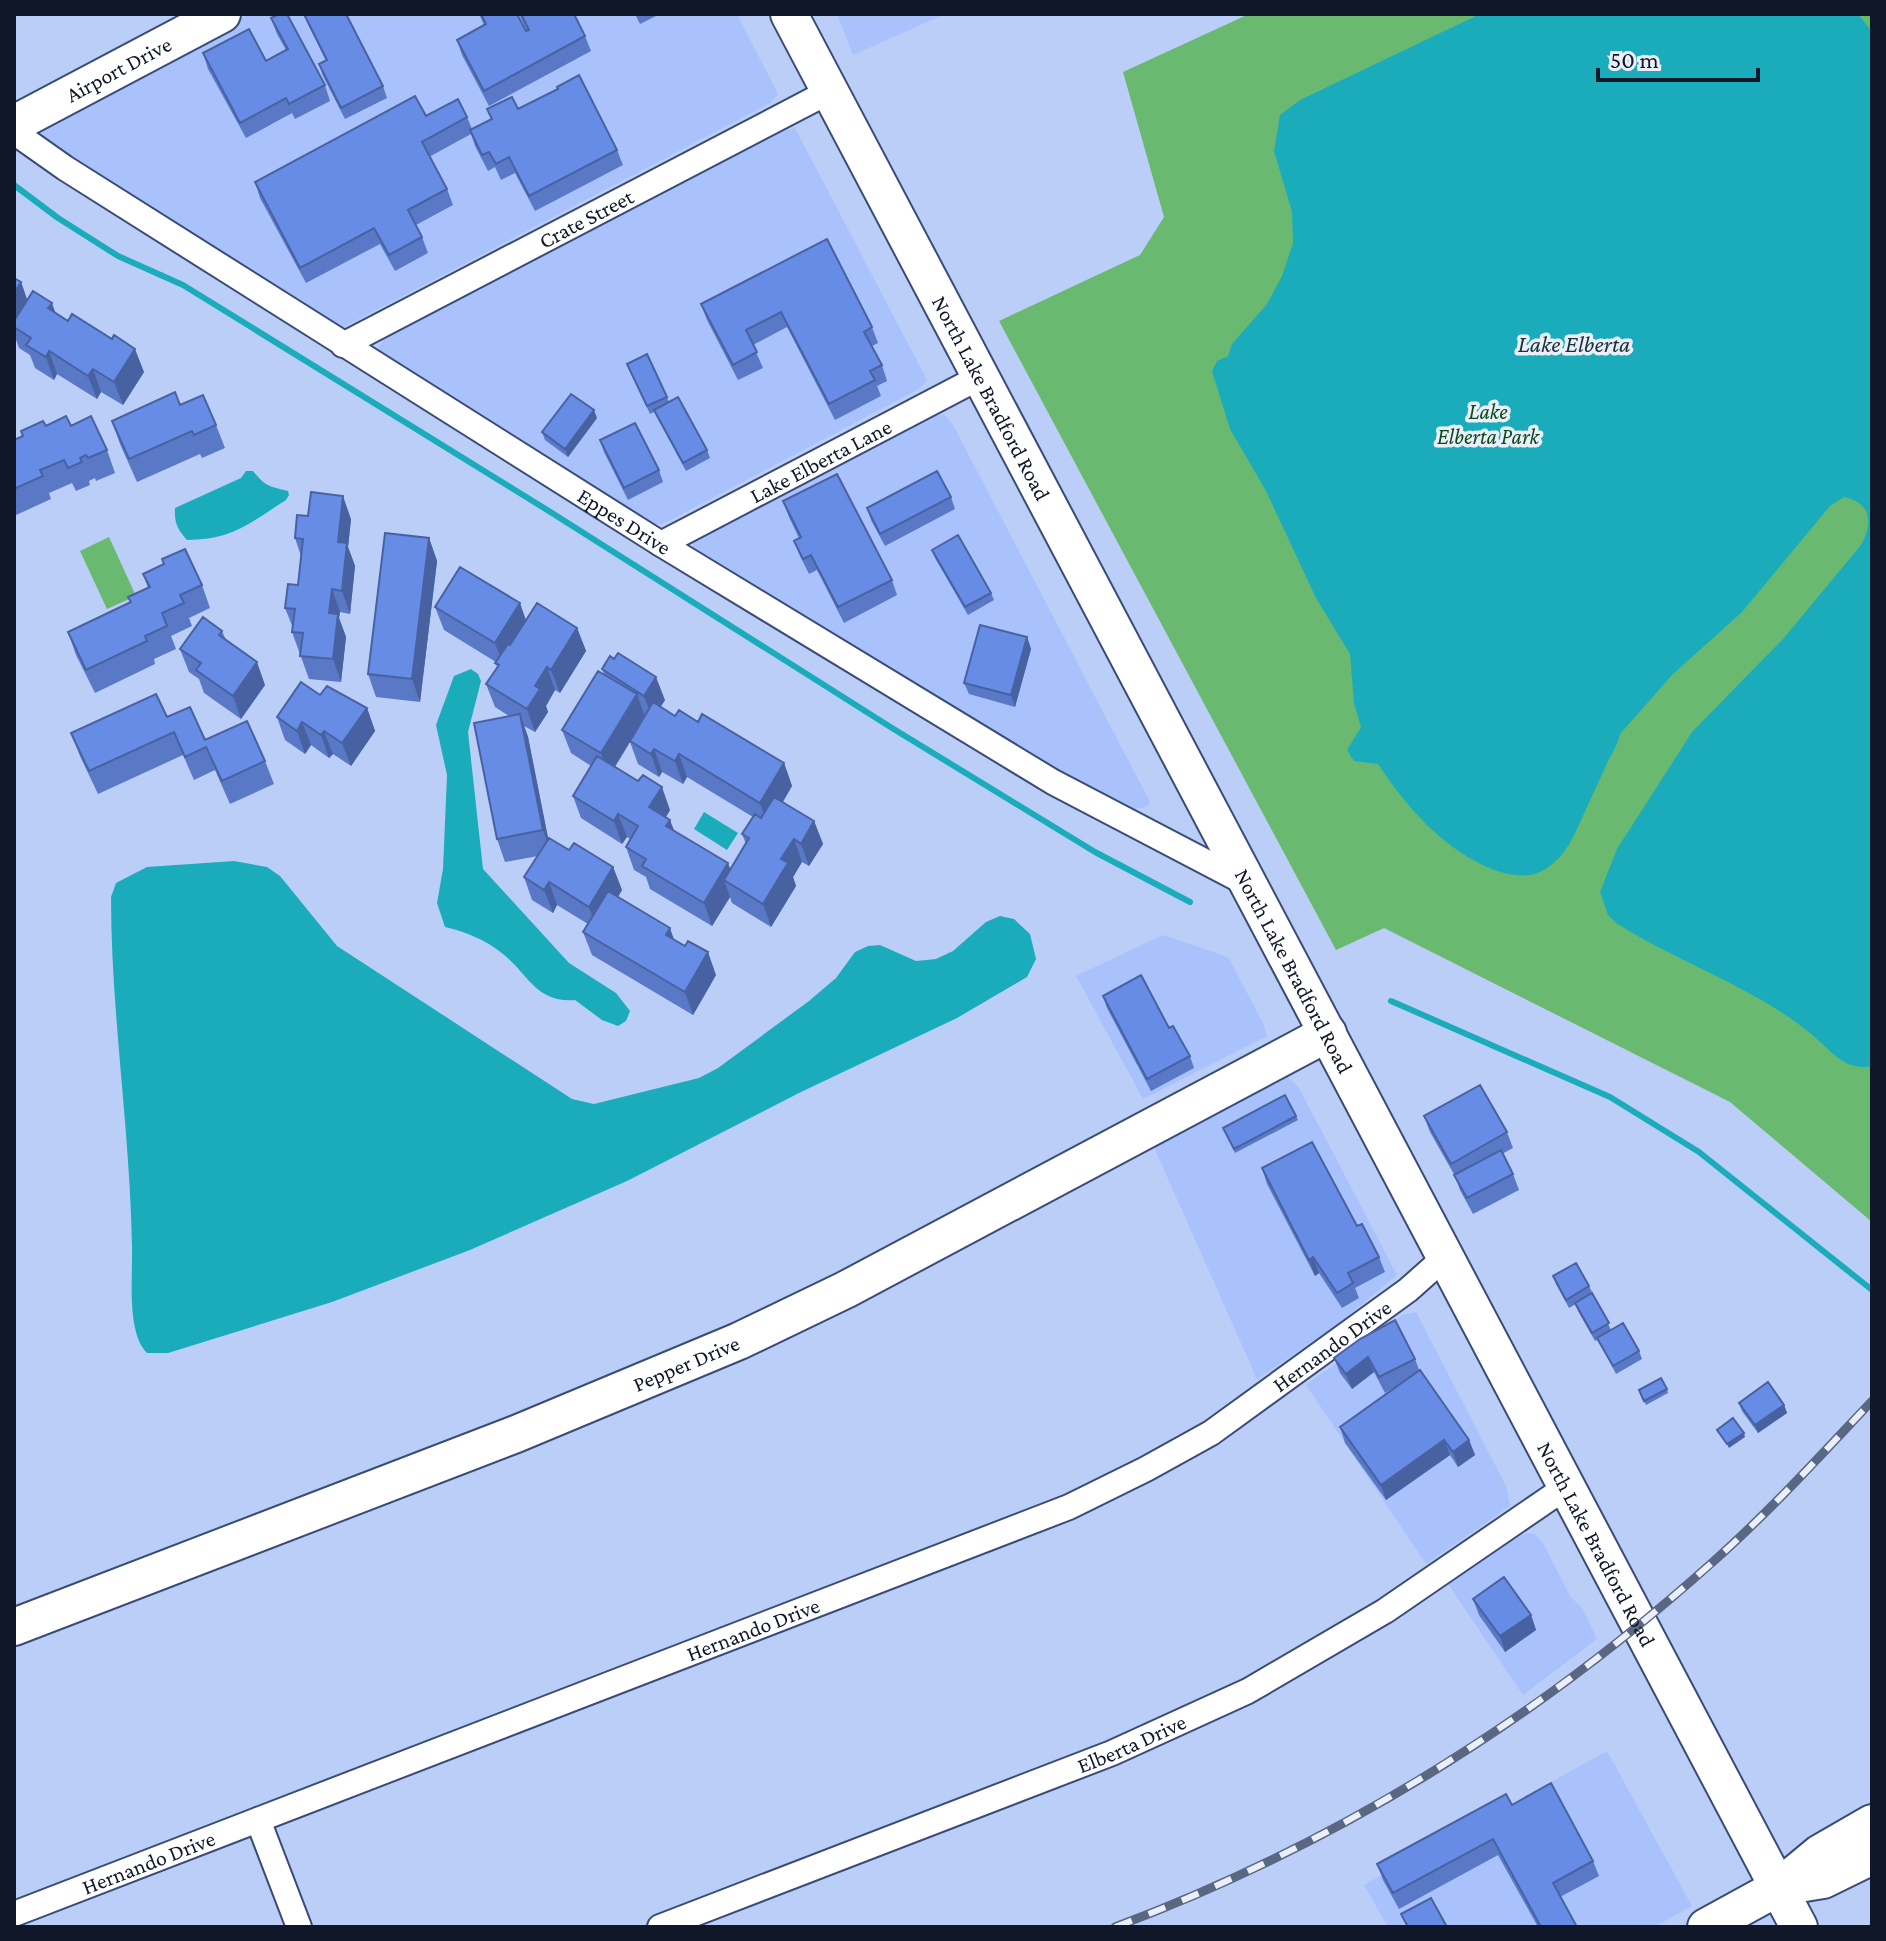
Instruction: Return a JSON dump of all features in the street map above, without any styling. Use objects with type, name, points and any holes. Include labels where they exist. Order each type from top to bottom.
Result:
[{"type":"main road","name":"Airport Drive","points":[[14,124],[222,14]]},
{"type":"main road","name":"North Lake Bradford Road","points":[[789,14],[1799,1927]]},
{"type":"main road","name":"Pepper Drive","points":[[14,1627],[516,1434],[739,1341],[845,1290],[1328,1033]]},
{"type":"main road","points":[[1706,1927],[1779,1887],[1820,1853],[1872,1823]]},
{"type":"main road","points":[[1779,1887],[1796,1887],[1823,1880],[1872,1856]]},
{"type":"street","name":"Crate Street","points":[[343,345],[830,91]]},
{"type":"street","name":"Eppes Drive","points":[[14,132],[65,168],[661,544],[1053,782],[1249,884]]},
{"type":"street","name":"Lake Elberta Lane","points":[[661,544],[980,377]]},
{"type":"street","name":"Hernando Drive","points":[[14,1914],[1069,1507],[1211,1433],[1408,1290],[1444,1258]]},
{"type":"street","name":"Elberta Drive","points":[[660,1927],[1112,1753],[1248,1691],[1385,1611],[1566,1487]]},
{"type":"street","points":[[258,1820],[299,1927]]},
{"type":"shaded area","points":[[249,14],[737,14],[778,94],[770,103],[344,327],[331,324],[48,145],[42,134],[43,125],[49,119]]},
{"type":"shaded area","points":[[837,14],[945,14],[853,55]]},
{"type":"shaded area","points":[[795,128],[927,380],[919,389],[663,524],[648,524],[381,359],[378,348],[384,339],[779,132]]},
{"type":"shaded area","points":[[944,414],[953,425],[1150,802],[1146,807],[1135,809],[1097,794],[692,551],[694,540],[931,417]]},
{"type":"shaded area","points":[[1163,935],[1228,957],[1267,1036],[1143,1099],[1076,976]]},
{"type":"shaded area","points":[[1286,1075],[1299,1088],[1397,1275],[1336,1326],[1257,1379],[1153,1145]]},
{"type":"shaded area","points":[[1416,1312],[1506,1486],[1510,1506],[1426,1564],[1306,1385],[1402,1315]]},
{"type":"shaded area","points":[[1535,1534],[1543,1543],[1570,1596],[1582,1608],[1597,1639],[1523,1695],[1448,1584],[1517,1536]]},
{"type":"shaded area","points":[[1607,1751],[1692,1906],[1654,1927],[1388,1927],[1364,1885]]},
{"type":"green space","name":"Lake Elberta","points":[[1249,14],[1872,14],[1872,1222],[1730,1102],[1384,928],[1336,950],[999,321],[1140,255],[1164,217],[1123,72]]},
{"type":"green space","points":[[109,537],[136,596],[107,609],[80,551]]},
{"type":"water","name":"Lake Elberta","points":[[1480,14],[1858,14],[1872,32],[1872,1066],[1853,1066],[1845,1062],[1788,1016],[1616,923],[1608,915],[1600,892],[1617,849],[1692,732],[1783,639],[1861,545],[1868,515],[1860,504],[1844,497],[1830,506],[1742,612],[1672,675],[1620,734],[1570,843],[1551,866],[1542,871],[1524,876],[1494,870],[1476,862],[1428,826],[1378,764],[1354,761],[1347,750],[1361,727],[1354,704],[1350,654],[1316,598],[1266,491],[1230,429],[1212,371],[1217,361],[1228,356],[1232,344],[1267,304],[1282,276],[1293,243],[1292,212],[1274,151],[1280,115],[1300,100]]},
{"type":"water","points":[[246,471],[253,471],[268,485],[288,491],[286,500],[229,533],[187,540],[177,526],[175,508],[241,478]]},
{"type":"water","points":[[471,669],[481,681],[468,732],[483,869],[569,963],[616,993],[630,1011],[626,1021],[618,1026],[602,1020],[575,1000],[562,1000],[542,992],[496,949],[476,937],[445,927],[437,903],[443,869],[447,775],[436,725],[454,676]]},
{"type":"water","points":[[704,812],[738,833],[727,850],[694,829]]},
{"type":"water","points":[[234,861],[267,867],[280,876],[337,946],[572,1099],[594,1104],[699,1078],[718,1068],[809,1001],[836,978],[855,952],[868,946],[880,945],[916,961],[936,959],[953,951],[986,922],[1000,916],[1014,919],[1030,934],[1036,959],[1027,977],[957,1018],[801,1092],[627,1181],[470,1250],[332,1302],[168,1353],[147,1353],[140,1344],[133,1318],[131,1202],[114,984],[111,897],[116,883],[147,867]]},
{"type":"building","points":[[287,14],[325,85],[289,104],[286,98],[240,123],[203,53],[249,29],[266,61],[288,49],[271,18]]},
{"type":"building","points":[[304,14],[346,14],[383,86],[341,108],[319,64],[327,60]]},
{"type":"building","points":[[481,14],[517,14],[526,31],[529,30],[521,14],[574,14],[585,36],[484,91],[457,40],[486,24]]},
{"type":"building","points":[[579,75],[617,150],[529,196],[509,157],[496,164],[489,152],[482,155],[470,130],[492,119],[487,109],[512,97],[518,109]]},
{"type":"building","points":[[415,96],[426,116],[458,99],[467,117],[422,142],[447,189],[408,210],[422,237],[389,255],[374,228],[300,268],[255,182]]},
{"type":"building","points":[[827,239],[872,327],[864,332],[882,365],[870,371],[875,380],[829,404],[781,312],[746,330],[757,352],[733,365],[701,304]]},
{"type":"building","points":[[14,278],[21,282],[14,293]]},
{"type":"building","points":[[33,291],[52,303],[48,308],[68,321],[72,314],[112,339],[114,335],[135,349],[114,382],[93,369],[88,376],[49,351],[46,357],[26,345],[31,338],[14,327],[14,321]]},
{"type":"building","points":[[647,354],[667,397],[647,406],[627,364]]},
{"type":"building","points":[[175,392],[180,405],[203,395],[216,425],[194,435],[192,431],[129,459],[112,421]]},
{"type":"building","points":[[571,394],[594,410],[565,449],[542,432]]},
{"type":"building","points":[[678,397],[707,450],[683,463],[654,410]]},
{"type":"building","points":[[66,416],[71,426],[91,416],[107,450],[88,458],[86,455],[80,458],[82,462],[68,468],[64,460],[40,470],[43,476],[14,489],[14,440],[23,436],[21,431],[43,421],[46,426]]},
{"type":"building","points":[[635,423],[659,470],[624,488],[600,440]]},
{"type":"building","points":[[937,471],[951,497],[880,534],[867,508]]},
{"type":"building","points":[[837,474],[892,580],[838,607],[811,555],[803,559],[794,541],[801,537],[783,501]]},
{"type":"building","points":[[311,492],[343,496],[338,542],[347,543],[342,591],[332,589],[329,613],[338,614],[333,659],[300,656],[303,633],[292,632],[295,609],[285,608],[288,584],[298,585],[303,539],[295,538],[297,515],[308,516]]},
{"type":"building","points":[[385,533],[429,538],[412,679],[368,674]]},
{"type":"building","points":[[958,535],[991,593],[965,607],[932,550]]},
{"type":"building","points":[[185,549],[202,585],[180,595],[184,603],[162,613],[167,626],[145,636],[147,641],[86,670],[68,632],[131,602],[128,597],[150,587],[143,574],[164,564],[162,559]]},
{"type":"building","points":[[460,567],[520,603],[495,643],[435,607]]},
{"type":"building","points":[[537,603],[577,628],[551,670],[547,667],[535,686],[540,689],[527,709],[486,684],[499,665],[495,663]]},
{"type":"building","points":[[203,617],[222,631],[219,635],[257,662],[233,696],[196,670],[201,663],[180,649]]},
{"type":"building","points":[[980,625],[1027,637],[1011,695],[964,683]]},
{"type":"building","points":[[618,653],[656,677],[644,696],[602,669],[610,656],[614,659]]},
{"type":"building","points":[[598,671],[637,694],[601,753],[562,730]]},
{"type":"building","points":[[301,682],[320,695],[327,686],[367,708],[342,743],[324,731],[321,735],[302,722],[297,731],[277,717]]},
{"type":"building","points":[[156,694],[167,717],[190,707],[205,740],[247,721],[265,761],[222,781],[206,747],[185,757],[174,732],[89,771],[71,733]]},
{"type":"building","points":[[653,702],[675,716],[679,710],[698,722],[702,714],[784,763],[760,803],[679,754],[675,761],[654,749],[651,754],[630,741]]},
{"type":"building","points":[[520,714],[543,830],[497,839],[474,723]]},
{"type":"building","points":[[597,756],[638,781],[643,775],[662,787],[649,807],[670,820],[666,826],[728,863],[704,903],[642,866],[646,859],[626,847],[638,826],[618,814],[614,821],[573,796]]},
{"type":"building","points":[[774,797],[814,821],[801,844],[794,839],[781,859],[788,863],[763,904],[724,880],[749,838],[742,834],[755,814],[761,818]]},
{"type":"building","points":[[549,838],[569,850],[574,843],[613,867],[589,907],[549,882],[544,890],[524,877]]},
{"type":"building","points":[[608,891],[670,928],[666,935],[685,946],[688,941],[708,952],[685,992],[583,932]]},
{"type":"building","points":[[1141,975],[1169,1028],[1173,1026],[1190,1056],[1147,1079],[1103,996]]},
{"type":"building","points":[[1480,1085],[1507,1132],[1451,1164],[1424,1116]]},
{"type":"building","points":[[1285,1095],[1296,1116],[1234,1149],[1223,1128]]},
{"type":"building","points":[[1312,1142],[1357,1226],[1362,1224],[1379,1257],[1348,1273],[1353,1283],[1337,1293],[1313,1257],[1309,1260],[1262,1168]]},
{"type":"building","points":[[1501,1150],[1513,1174],[1467,1198],[1454,1175]]},
{"type":"building","points":[[1576,1263],[1589,1286],[1566,1300],[1553,1276]]},
{"type":"building","points":[[1592,1293],[1609,1323],[1592,1333],[1575,1303]]},
{"type":"building","points":[[1395,1320],[1415,1359],[1379,1377],[1368,1357],[1346,1374],[1334,1358]]},
{"type":"building","points":[[1623,1323],[1639,1351],[1613,1366],[1597,1338]]},
{"type":"building","points":[[1420,1370],[1469,1440],[1453,1452],[1444,1440],[1381,1485],[1340,1427]]},
{"type":"building","points":[[1661,1378],[1667,1389],[1644,1401],[1639,1390]]},
{"type":"building","points":[[1768,1382],[1784,1405],[1755,1425],[1739,1403]]},
{"type":"building","points":[[1733,1418],[1744,1433],[1727,1444],[1717,1430]]},
{"type":"building","points":[[1504,1577],[1531,1615],[1500,1636],[1473,1599]]},
{"type":"building","points":[[1551,1783],[1593,1861],[1553,1883],[1577,1927],[1541,1927],[1493,1839],[1393,1893],[1377,1864],[1506,1794],[1512,1805]]},
{"type":"building","points":[[1431,1898],[1447,1927],[1408,1927],[1401,1914]]},
{"type":"waterway","points":[[14,185],[58,218],[118,256],[183,285],[1095,852],[1190,902]]},
{"type":"waterway","points":[[1391,1001],[1610,1097],[1699,1152],[1872,1290]]},
{"type":"railway","points":[[1115,1927],[1278,1857],[1432,1772],[1506,1724],[1648,1618],[1715,1560],[1776,1502],[1872,1401]]},
{"type":"park label","name":"Lake Elberta Park","points":[[1488,424]]}]
